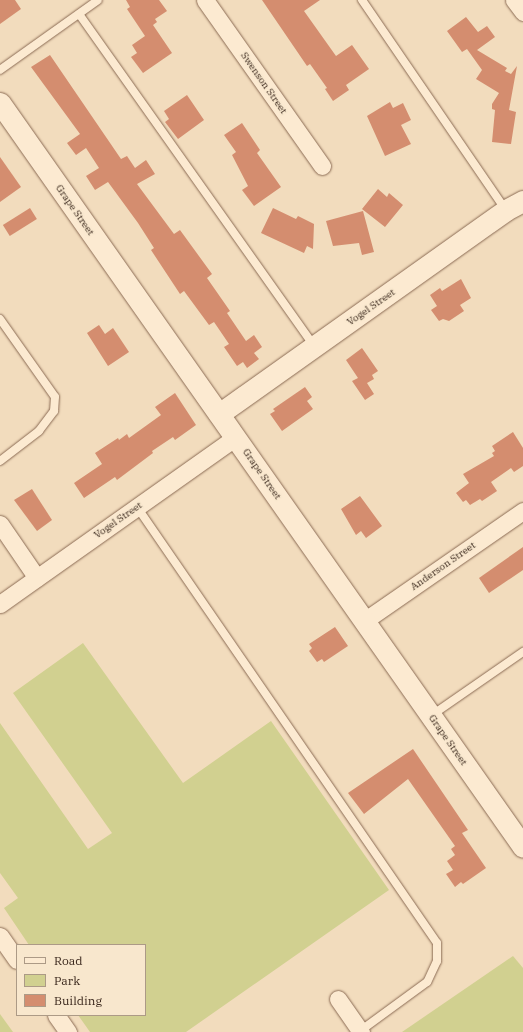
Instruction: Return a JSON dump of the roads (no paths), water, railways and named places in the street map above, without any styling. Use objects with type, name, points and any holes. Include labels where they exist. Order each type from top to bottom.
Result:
[{"type":"street","name":"Swenson Street","points":[[206,0],[322,166]]},
{"type":"street","points":[[514,0],[523,12]]},
{"type":"street","name":"Grape Street","points":[[0,103],[236,436],[523,847]]},
{"type":"street","name":"Vogel Street","points":[[219,414],[514,206]]},
{"type":"street","name":"Vogel Street","points":[[0,604],[236,436]]},
{"type":"street","name":"Anderson Street","points":[[364,621],[523,511]]},
{"type":"street","points":[[0,524],[37,578]]},
{"type":"street","points":[[0,936],[16,959]]},
{"type":"street","points":[[338,999],[361,1031]]},
{"type":"street","points":[[57,1016],[68,1032]]},
{"type":"lane","points":[[0,70],[98,0]]},
{"type":"lane","points":[[362,0],[514,206]]},
{"type":"lane","points":[[79,14],[315,346]]},
{"type":"lane","points":[[0,319],[55,397],[54,411],[39,431],[0,461]]},
{"type":"lane","points":[[137,507],[437,943],[437,961],[427,982],[361,1031]]},
{"type":"lane","points":[[431,716],[523,652]]}]
